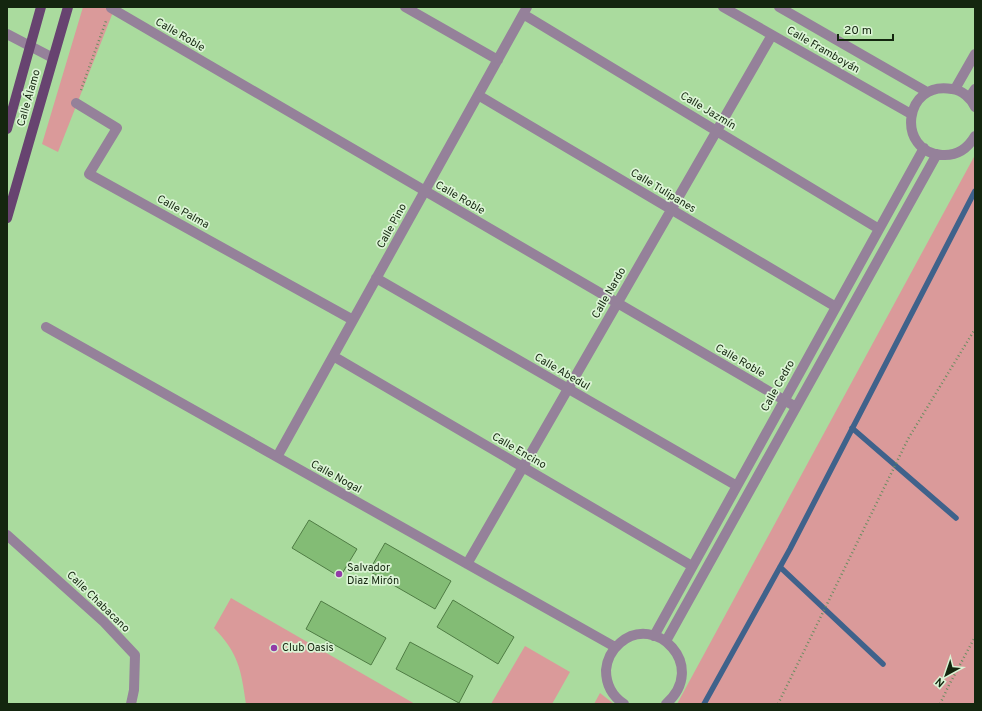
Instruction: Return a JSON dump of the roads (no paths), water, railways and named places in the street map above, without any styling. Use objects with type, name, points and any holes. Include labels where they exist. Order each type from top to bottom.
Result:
[{"type":"main road","name":"Calle Álamo","points":[[7,129],[41,7]]},
{"type":"main road","name":"Calle Álamo","points":[[7,218],[68,7]]},
{"type":"street","points":[[405,7],[498,60]]},
{"type":"street","name":"Calle Framboyán","points":[[723,7],[911,114]]},
{"type":"street","name":"Calle Framboyán","points":[[779,7],[927,92]]},
{"type":"street","name":"Calle Roble","points":[[111,8],[796,407]]},
{"type":"street","name":"Calle Pino","points":[[277,457],[525,11]]},
{"type":"street","name":"Calle Jazmín","points":[[525,11],[717,131],[879,229]]},
{"type":"street","points":[[7,34],[53,58]]},
{"type":"street","name":"Calle Nardo","points":[[467,564],[772,35]]},
{"type":"street","points":[[955,89],[975,54]]},
{"type":"street","points":[[975,107],[970,98],[955,89],[945,87],[936,88],[927,92],[917,102],[911,114],[911,127],[914,135],[924,148],[937,154],[956,153],[970,144],[975,136]]},
{"type":"street","points":[[970,98],[975,89]]},
{"type":"street","name":"Calle Tulipanes","points":[[478,95],[836,307]]},
{"type":"street","name":"Calle Palma","points":[[76,103],[117,128],[89,174],[353,320]]},
{"type":"street","name":"Calle Cedro","points":[[654,636],[924,148]]},
{"type":"street","points":[[666,641],[937,154]]},
{"type":"street","name":"Calle Abedul","points":[[376,278],[737,486]]},
{"type":"street","name":"Calle Nogal","points":[[46,327],[615,647]]},
{"type":"street","name":"Calle Encino","points":[[333,356],[692,566]]},
{"type":"street","name":"Calle Chabacano","points":[[7,535],[104,622],[135,655],[134,690],[131,704]]},
{"type":"street","points":[[624,704],[613,694],[606,675],[606,665],[615,647],[631,636],[641,634],[654,636],[666,641],[677,654],[682,668],[682,679],[679,688],[674,697],[666,704]]},
{"type":"waterway","points":[[704,704],[790,549],[975,191]]},
{"type":"waterway","points":[[852,428],[956,518]]},
{"type":"waterway","points":[[780,567],[883,664]]},
{"type":"place","name":"Salvador Diaz Mirón","points":[[339,574]]},
{"type":"place","name":"Club Oasis","points":[[274,648]]}]
